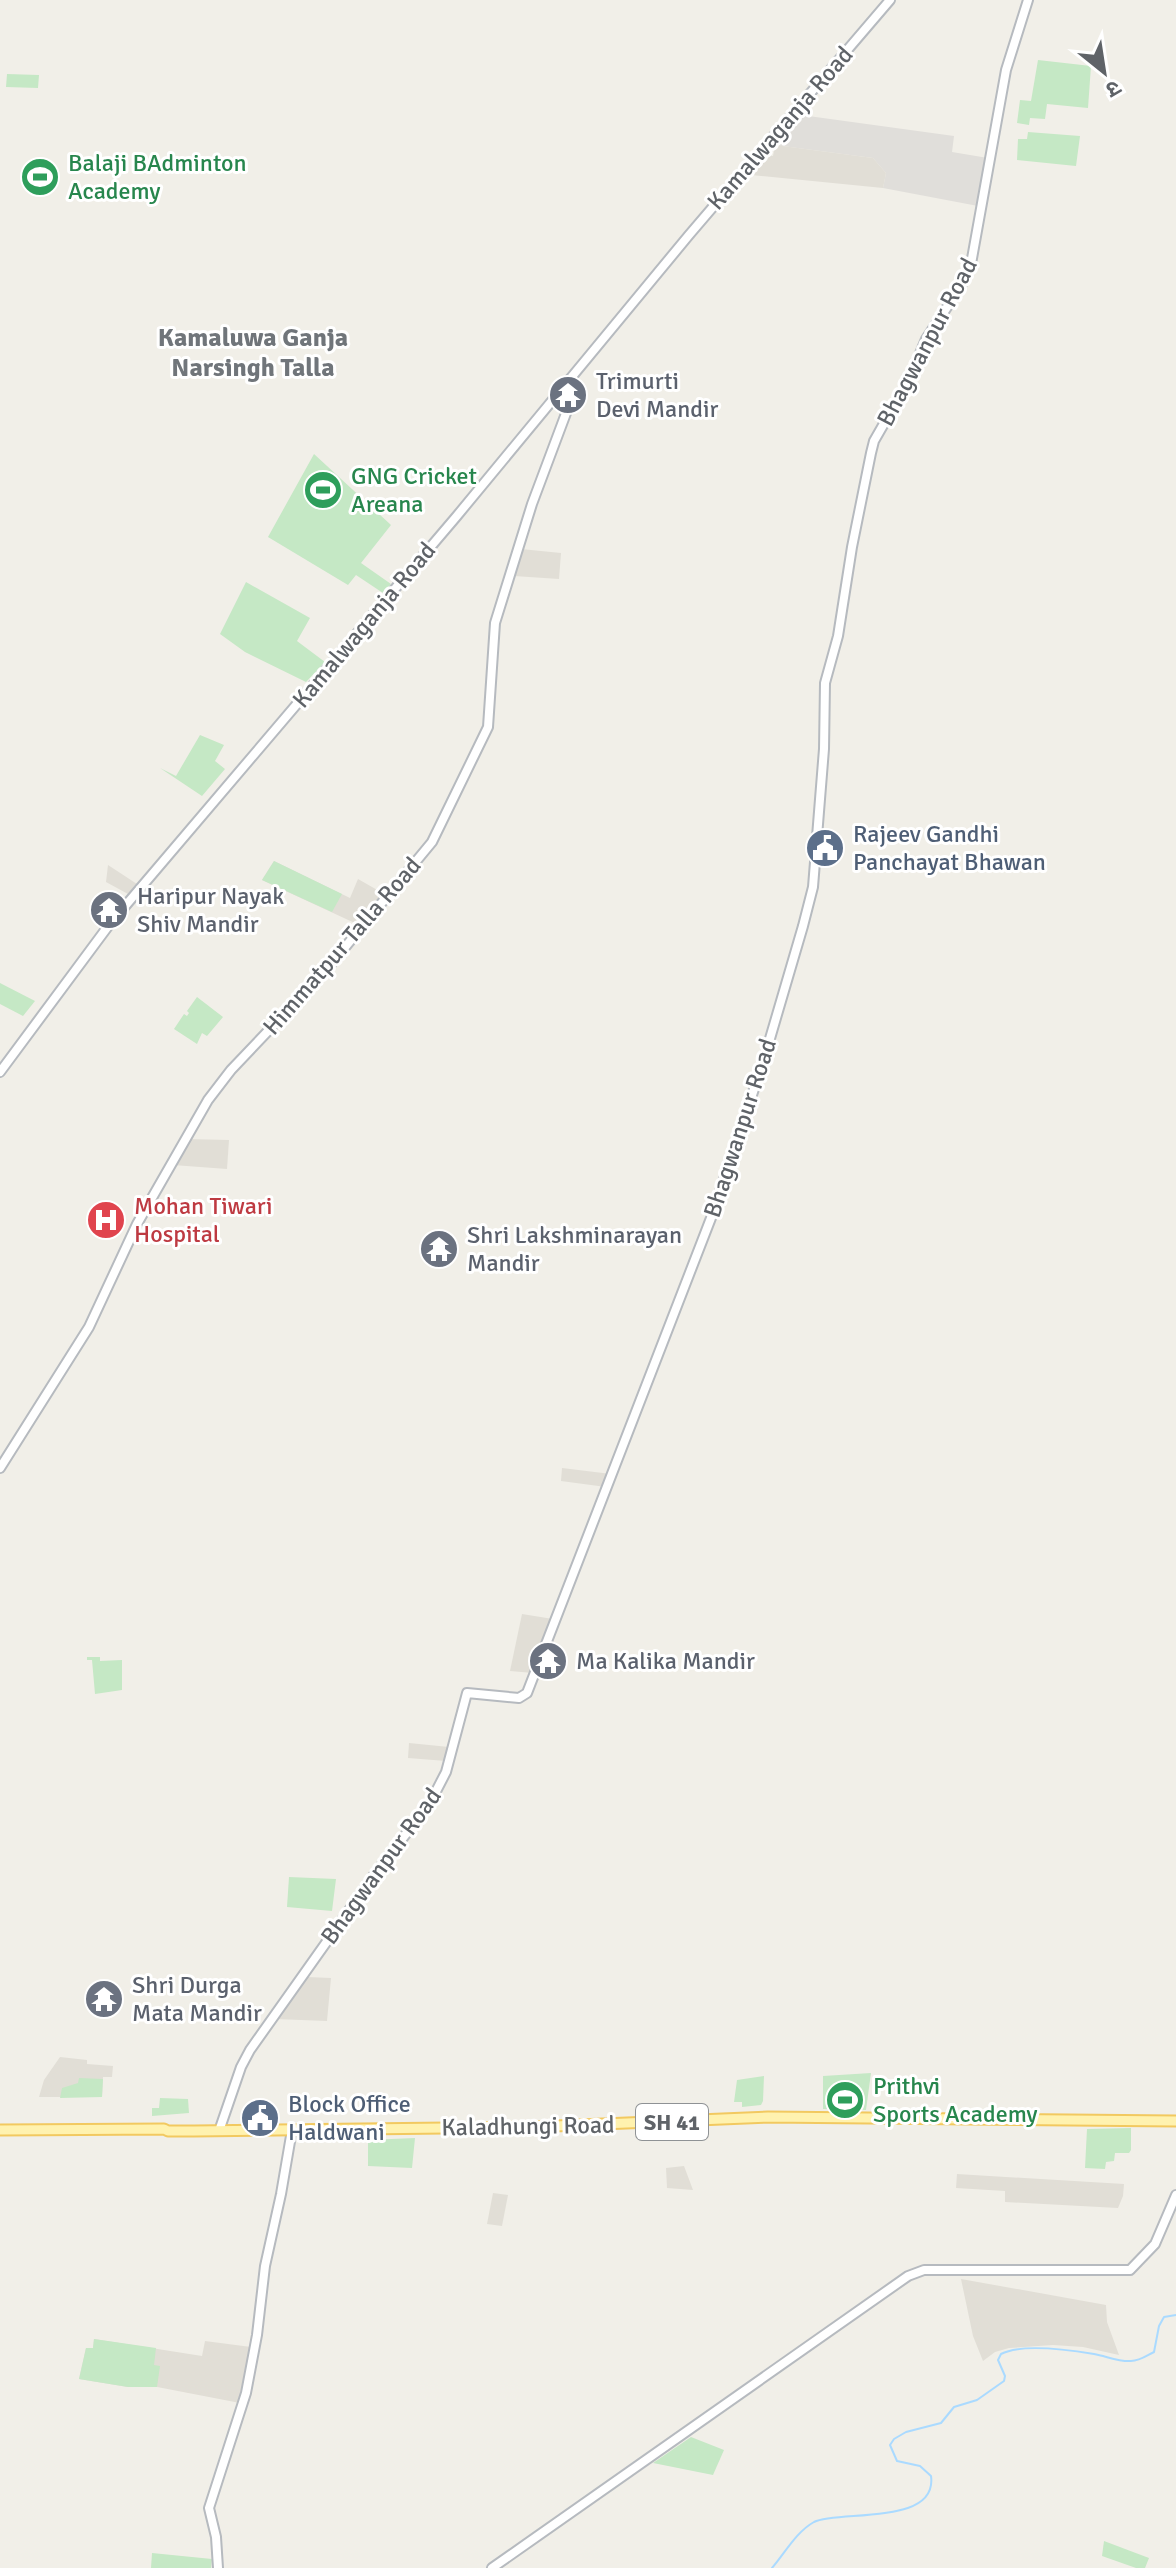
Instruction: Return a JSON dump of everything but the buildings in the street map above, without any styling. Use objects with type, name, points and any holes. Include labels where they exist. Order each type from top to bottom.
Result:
[{"type":"main road","name":"Kaladhungi Road","points":[[0,2133],[531,2127],[768,2117],[1176,2121]]},
{"type":"street","name":"Kamalwaganja Road","points":[[0,1072],[102,934],[890,0]]},
{"type":"street","name":"Bhagwanpur Road","points":[[219,2131],[250,2050],[437,1792],[446,1772],[467,1693],[519,1698],[527,1693],[686,1285],[764,1059],[813,887],[824,749],[825,683],[838,636],[874,441],[909,380],[926,339],[961,286],[971,264],[1006,70],[1028,0]]},
{"type":"street","name":"Himmatpur Talla Road","points":[[0,1468],[89,1327],[137,1224],[181,1143],[219,1084],[327,969],[432,842],[488,727],[494,628],[532,504],[574,392],[570,379]]},
{"type":"street","points":[[218,2568],[216,2537],[209,2508],[246,2393],[265,2266],[292,2130]]},
{"type":"street","points":[[492,2568],[908,2276],[924,2270],[1130,2270],[1155,2244],[1176,2195]]},
{"type":"shaded area","points":[[801,115],[954,136],[952,152],[988,158],[978,206],[883,188],[886,173],[873,158],[775,145]]},
{"type":"shaded area","points":[[775,145],[873,158],[886,173],[883,188],[751,175],[765,155],[773,156]]},
{"type":"shaded area","points":[[521,549],[561,553],[559,579],[514,576]]},
{"type":"shaded area","points":[[274,861],[350,898],[358,879],[386,895],[359,925],[262,880]]},
{"type":"shaded area","points":[[108,865],[137,884],[128,894],[106,882]]},
{"type":"shaded area","points":[[186,1139],[229,1140],[227,1169],[173,1165]]},
{"type":"shaded area","points":[[562,1468],[611,1474],[606,1487],[561,1481]]},
{"type":"shaded area","points":[[522,1614],[553,1619],[533,1673],[510,1671]]},
{"type":"shaded area","points":[[409,1743],[449,1747],[446,1761],[408,1758]]},
{"type":"shaded area","points":[[307,1977],[331,1978],[327,2021],[275,2019]]},
{"type":"shaded area","points":[[60,2057],[113,2066],[112,2077],[103,2077],[102,2097],[39,2097],[44,2080]]},
{"type":"shaded area","points":[[684,2166],[693,2190],[667,2188],[666,2168]]},
{"type":"shaded area","points":[[957,2174],[1124,2184],[1123,2196],[1118,2208],[1005,2202],[1005,2191],[956,2188]]},
{"type":"shaded area","points":[[493,2193],[508,2195],[502,2226],[487,2224]]},
{"type":"shaded area","points":[[961,2279],[1106,2305],[1107,2322],[1119,2355],[1083,2347],[1053,2345],[1009,2348],[995,2352],[983,2361],[973,2336]]},
{"type":"shaded area","points":[[94,2339],[202,2356],[205,2341],[251,2347],[240,2403],[152,2386],[128,2387],[79,2379],[86,2348],[93,2348]]},
{"type":"green space","points":[[1038,60],[1091,66],[1088,108],[1047,104],[1045,119],[1030,118],[1029,125],[1017,123],[1020,100],[1031,101]]},
{"type":"green space","points":[[7,74],[39,75],[38,88],[6,87]]},
{"type":"green space","points":[[1028,132],[1080,136],[1076,166],[1017,160],[1018,139],[1027,139]]},
{"type":"green space","name":"GNG Cricket Areana","points":[[314,454],[391,525],[361,563],[391,584],[383,593],[356,575],[348,585],[268,537]]},
{"type":"green space","points":[[246,582],[310,618],[297,641],[325,662],[306,682],[245,652],[220,634]]},
{"type":"green space","points":[[200,735],[224,745],[215,761],[225,769],[202,796],[160,768],[176,776]]},
{"type":"green space","points":[[274,861],[342,894],[332,912],[262,880]]},
{"type":"green space","points":[[0,983],[35,1001],[23,1016],[0,1004]]},
{"type":"green space","points":[[197,997],[223,1017],[207,1036],[202,1033],[197,1044],[174,1029],[184,1014],[187,1016]]},
{"type":"green space","points":[[87,1657],[100,1657],[100,1661],[122,1660],[122,1690],[95,1694],[92,1660],[87,1660]]},
{"type":"green space","points":[[289,1877],[336,1879],[332,1911],[287,1907]]},
{"type":"green space","name":"Prithvi Sports Academy","points":[[871,2073],[866,2110],[823,2109],[823,2076]]},
{"type":"green space","points":[[764,2076],[761,2105],[742,2107],[742,2102],[734,2102],[737,2080]]},
{"type":"green space","points":[[79,2078],[103,2079],[102,2097],[60,2098],[62,2088],[78,2083]]},
{"type":"green space","points":[[160,2098],[188,2099],[189,2113],[152,2116],[152,2108],[159,2108]]},
{"type":"green space","points":[[1131,2128],[1129,2153],[1115,2153],[1114,2161],[1106,2162],[1105,2169],[1085,2168],[1087,2129]]},
{"type":"green space","points":[[415,2138],[412,2168],[368,2166],[368,2140]]},
{"type":"green space","points":[[94,2339],[156,2348],[154,2365],[160,2366],[157,2387],[128,2387],[79,2379],[86,2348],[93,2348]]},
{"type":"green space","points":[[691,2437],[724,2450],[713,2475],[653,2463]]},
{"type":"green space","points":[[1104,2541],[1149,2558],[1145,2568],[1136,2568],[1102,2556]]},
{"type":"green space","points":[[152,2553],[212,2559],[211,2568],[151,2568]]},
{"type":"waterway","points":[[772,2568],[796,2537],[814,2522],[884,2513],[919,2503],[929,2492],[931,2476],[920,2466],[897,2461],[890,2445],[906,2432],[941,2423],[954,2407],[977,2400],[1004,2381],[998,2360],[1001,2354],[1046,2348],[1122,2361],[1137,2360],[1154,2352],[1164,2317],[1176,2315]]},
{"type":"place","name":"Balaji BAdminton Academy","points":[[40,177]]},
{"type":"place","name":"Trimurti Devi Mandir","points":[[568,395]]},
{"type":"place","name":"GNG Cricket Areana","points":[[323,490]]},
{"type":"place","name":"Rajeev Gandhi Panchayat Bhawan","points":[[825,848]]},
{"type":"place","name":"Haripur Nayak Shiv Mandir","points":[[109,910]]},
{"type":"place","name":"Mohan Tiwari Hospital","points":[[106,1220]]},
{"type":"place","name":"Shri Lakshminarayan Mandir","points":[[439,1249]]},
{"type":"place","name":"Ma Kalika Mandir","points":[[548,1661]]},
{"type":"place","name":"Shri Durga Mata Mandir","points":[[104,1999]]},
{"type":"place","name":"Prithvi Sports Academy","points":[[845,2100]]},
{"type":"place","name":"Block Office Haldwani","points":[[260,2118]]},
{"type":"district","name":"Kamaluwa Ganja Narsingh Talla","points":[[253,352]]}]
